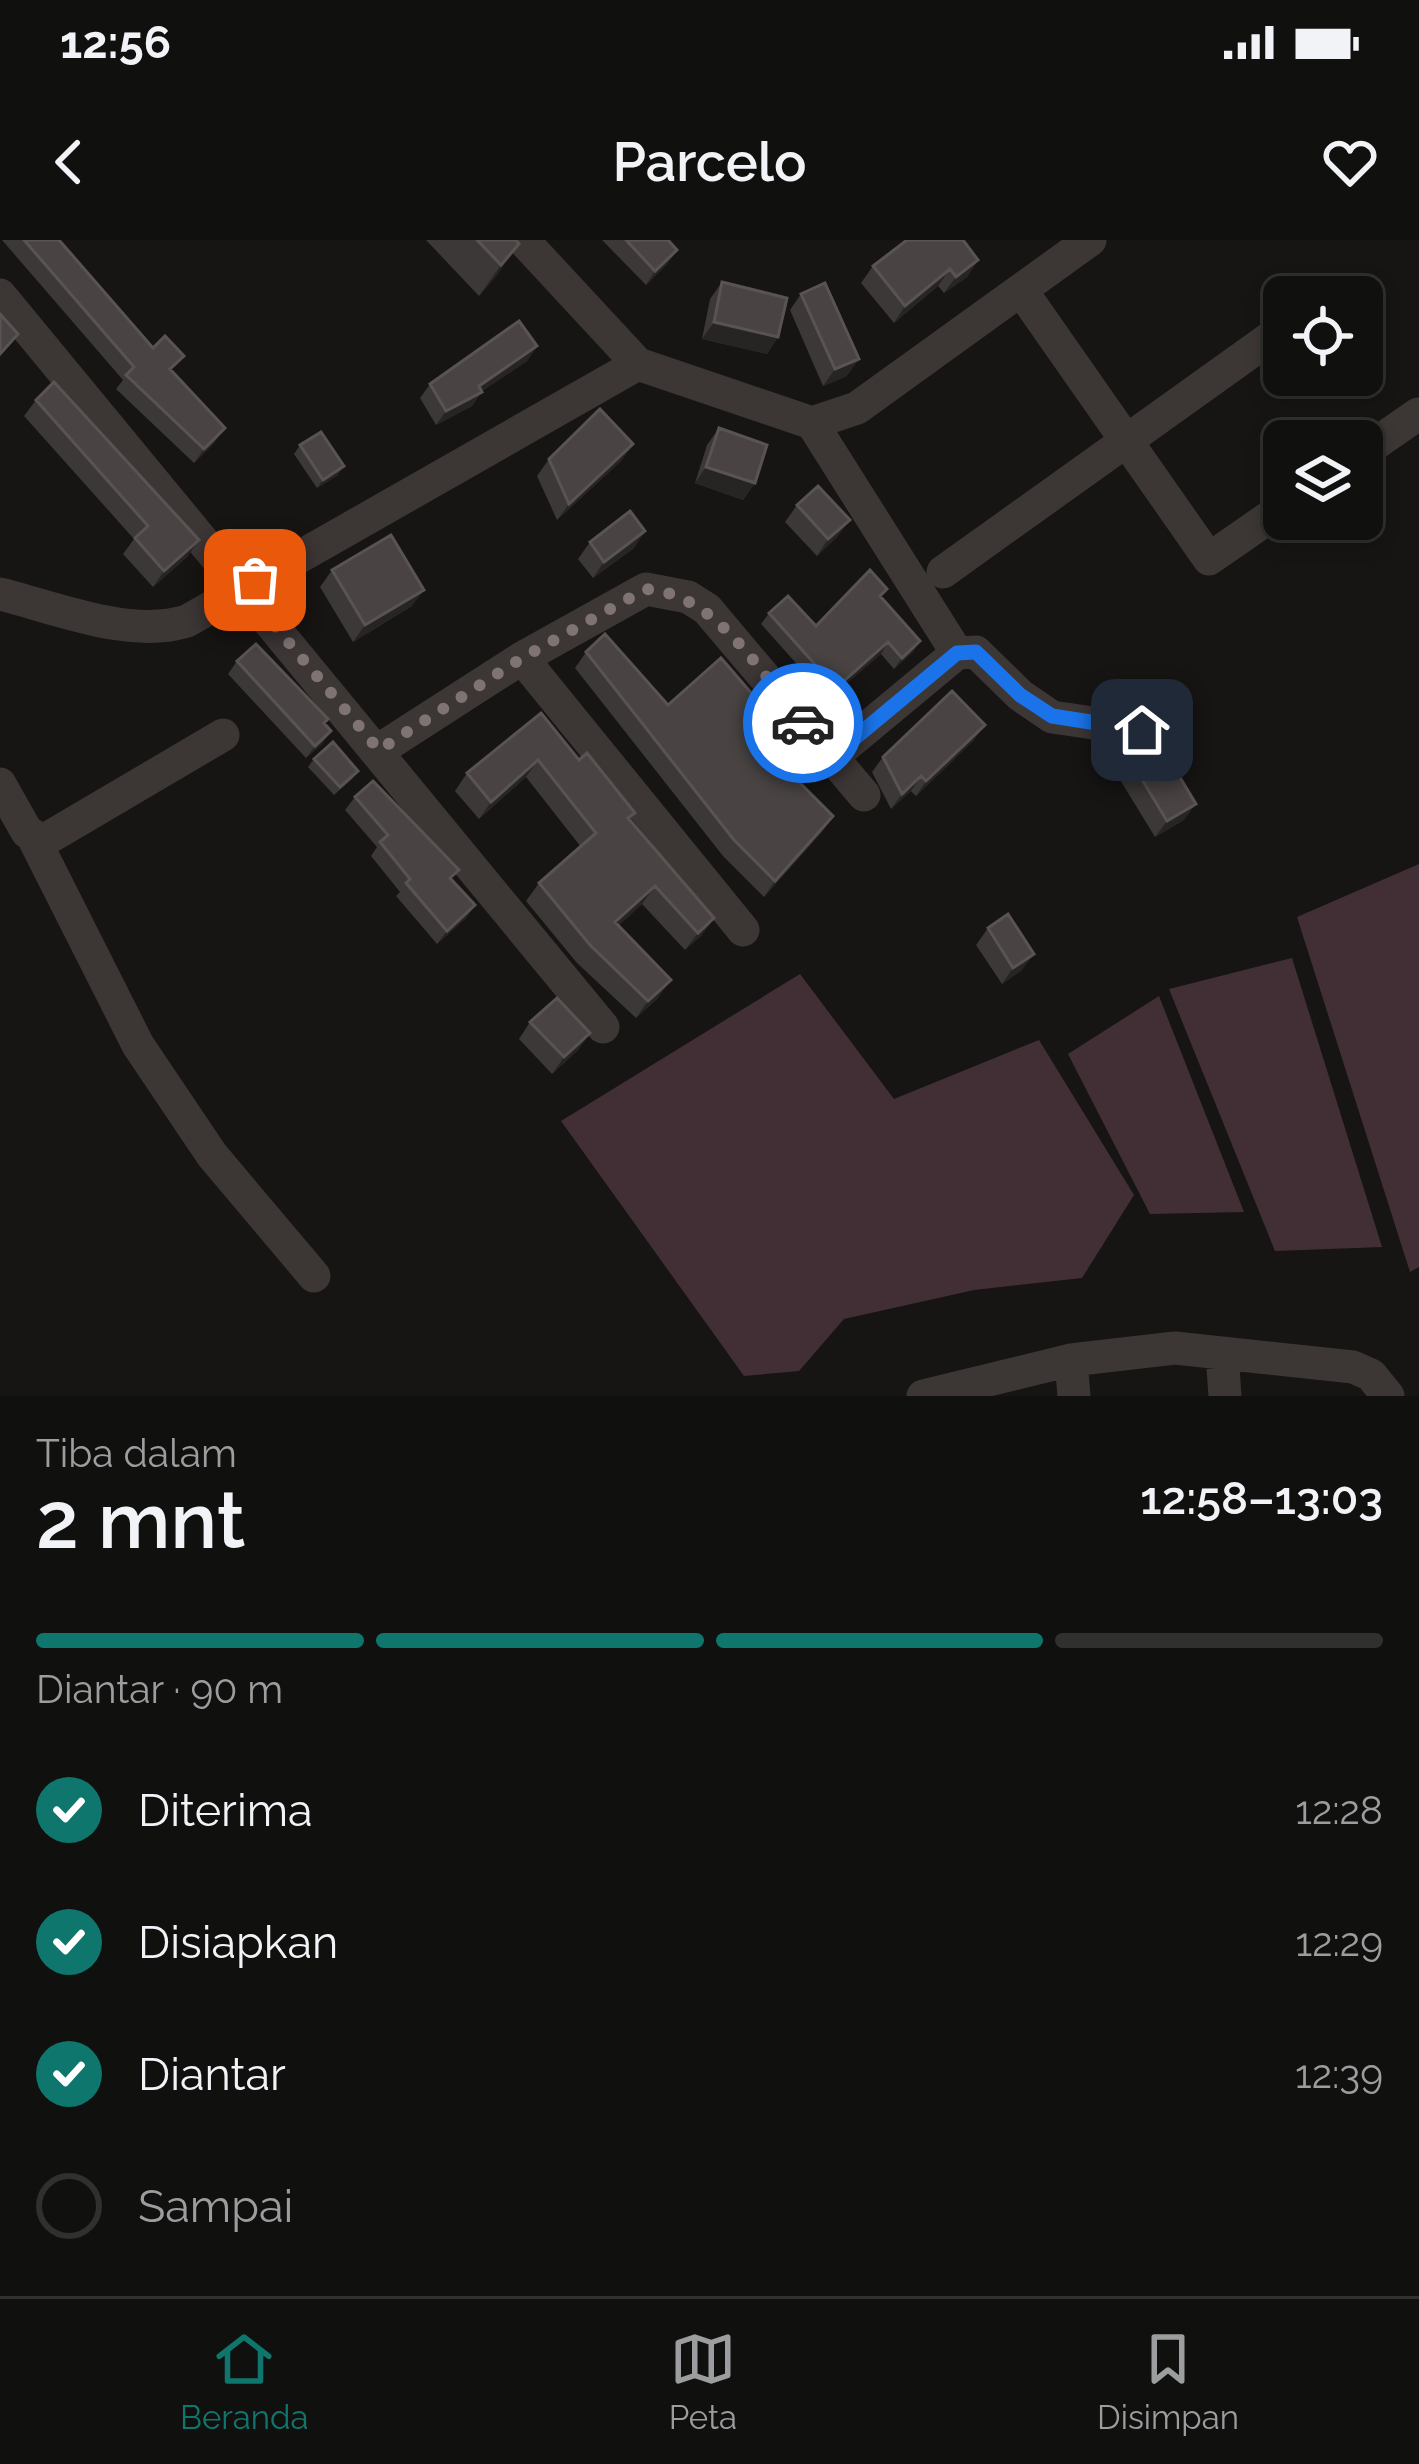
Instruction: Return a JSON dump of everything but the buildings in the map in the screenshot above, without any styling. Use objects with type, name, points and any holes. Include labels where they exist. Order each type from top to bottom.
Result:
[{"type":"street","points":[[523,240],[638,364],[812,423],[857,408],[1090,240]]},
{"type":"street","points":[[1021,290],[1209,559],[1263,522]]},
{"type":"street","points":[[0,295],[603,1027]]},
{"type":"street","points":[[943,572],[1263,343]]},
{"type":"street","points":[[0,594],[158,627],[188,621],[638,364]]},
{"type":"street","points":[[1383,438],[1418,414]]},
{"type":"street","points":[[812,423],[957,653]]},
{"type":"street","points":[[379,750],[522,658],[646,589],[669,591],[706,609],[864,795]]},
{"type":"street","points":[[832,757],[957,653],[976,652],[993,663],[1020,695],[1052,716],[1142,730]]},
{"type":"street","points":[[522,658],[743,930]]},
{"type":"street","points":[[35,841],[52,838],[223,735]]},
{"type":"street","points":[[0,784],[35,841],[138,1045],[212,1155],[314,1276]]},
{"type":"street","points":[[923,1396],[1071,1360],[1175,1348],[1353,1367],[1371,1375],[1388,1396]]},
{"type":"street","points":[[1222,1353],[1225,1396]]},
{"type":"street","points":[[1071,1360],[1074,1396]]},
{"type":"shaded area","points":[[1419,864],[1419,1267],[1410,1272],[1297,917]]},
{"type":"shaded area","points":[[1292,958],[1382,1247],[1275,1251],[1169,989]]},
{"type":"shaded area","points":[[800,974],[894,1099],[1039,1040],[1134,1195],[1082,1278],[974,1290],[844,1319],[799,1371],[744,1376],[561,1121]]},
{"type":"shaded area","points":[[1159,996],[1244,1212],[1150,1214],[1068,1054]]},
{"type":"way so far","points":[[255,580],[243,588],[379,750],[522,658],[646,589],[688,597],[706,609],[803,723]]},
{"type":"route","points":[[803,723],[832,757],[957,653],[976,652],[993,663],[1020,695],[1052,716],[1084,725],[1142,730]]}]
